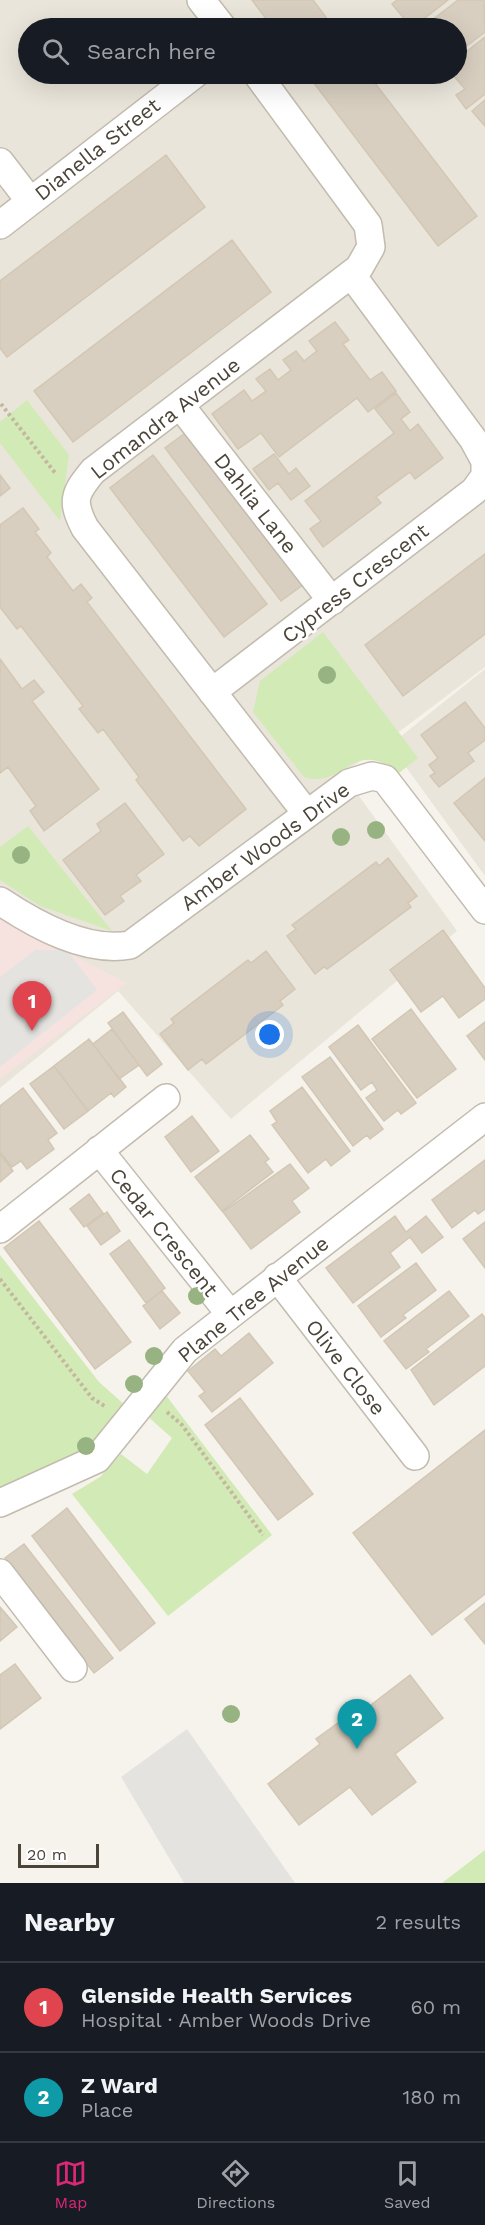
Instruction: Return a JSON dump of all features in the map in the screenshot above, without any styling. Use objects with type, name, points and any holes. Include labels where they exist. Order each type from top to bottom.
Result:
[{"type":"street","points":[[201,0],[215,18]]},
{"type":"street","name":"Dianella Street","points":[[0,225],[182,84]]},
{"type":"street","name":"Lomandra Avenue","points":[[264,84],[368,225],[371,247],[358,268],[351,274],[93,471],[78,490],[75,510],[85,528],[307,814]]},
{"type":"street","points":[[0,162],[30,201]]},
{"type":"street","name":"Cypress Crescent","points":[[212,692],[474,491],[484,476],[485,463],[473,439],[351,274]]},
{"type":"street","name":"Dahlia Lane","points":[[180,405],[332,601]]},
{"type":"street","name":"Amber Woods Drive","points":[[0,901],[46,927],[86,942],[111,949],[130,945],[307,814],[359,778],[372,776],[385,779],[485,910]]},
{"type":"street","name":"Cedar Crescent","points":[[0,1229],[166,1098]]},
{"type":"street","name":"Plane Tree Avenue","points":[[0,1503],[97,1459],[185,1350],[485,1117]]},
{"type":"street","name":"Cedar Crescent","points":[[99,1150],[230,1314]]},
{"type":"street","name":"Olive Close","points":[[277,1277],[415,1456]]},
{"type":"street","points":[[0,1574],[72,1668]]},
{"type":"path","points":[[1,404],[56,474]]},
{"type":"path","points":[[0,1279],[92,1398],[128,1421]]},
{"type":"path","points":[[148,1396],[182,1425],[263,1535]]},
{"type":"shaded area","points":[[0,0],[485,0],[485,667],[343,774],[457,931],[231,1119],[118,991],[0,1088]]},
{"type":"shaded area","points":[[485,669],[485,876],[390,745]]},
{"type":"shaded area","points":[[0,918],[127,983],[0,1079]]},
{"type":"shaded area","points":[[35,950],[67,950],[97,990],[0,1067],[0,977]]},
{"type":"shaded area","points":[[187,1729],[295,1883],[184,1883],[121,1777]]},
{"type":"green space","points":[[27,400],[69,455],[60,521],[0,443],[0,422]]},
{"type":"green space","points":[[323,632],[418,758],[399,773],[383,763],[370,760],[359,761],[329,777],[318,779],[304,777],[253,712],[260,681]]},
{"type":"green space","points":[[28,826],[112,931],[40,906],[0,880],[0,847]]},
{"type":"green space","points":[[0,1255],[99,1382],[126,1406],[89,1454],[0,1492]]},
{"type":"green space","points":[[165,1394],[272,1535],[168,1616],[72,1494],[100,1477],[121,1454],[147,1474],[172,1438],[147,1416]]},
{"type":"green space","points":[[485,1850],[485,1883],[442,1883]]},
{"type":"building","points":[[252,0],[313,0],[326,18],[266,18]]},
{"type":"building","points":[[397,0],[448,0],[425,18],[404,18],[392,4]]},
{"type":"building","points":[[458,0],[484,0],[485,32],[467,46],[467,18],[435,18]]},
{"type":"building","points":[[485,37],[485,94],[466,109],[456,95],[465,89],[461,84],[467,84],[467,51]]},
{"type":"building","points":[[315,84],[376,84],[477,216],[438,246]]},
{"type":"building","points":[[485,100],[485,126],[472,111]]},
{"type":"building","points":[[166,155],[205,207],[7,357],[0,348],[0,281]]},
{"type":"building","points":[[232,240],[271,292],[73,442],[34,391]]},
{"type":"building","points":[[335,322],[349,340],[343,344],[370,380],[382,372],[396,391],[368,412],[357,398],[279,457],[261,433],[238,449],[212,414],[244,390],[252,401],[266,391],[256,379],[270,369],[278,380],[291,370],[283,360],[296,351],[304,361],[317,351],[309,341]]},
{"type":"building","points":[[396,393],[410,412],[401,419],[410,431],[418,424],[443,458],[415,479],[410,472],[376,497],[381,503],[323,547],[310,529],[321,521],[305,501],[394,433],[375,409]]},
{"type":"building","points":[[188,431],[304,584],[281,601],[165,448]]},
{"type":"building","points":[[274,454],[289,474],[296,468],[310,486],[291,500],[278,483],[269,490],[253,469]]},
{"type":"building","points":[[153,455],[267,604],[224,637],[110,488]]},
{"type":"building","points":[[0,475],[10,488],[0,496]]},
{"type":"building","points":[[23,508],[39,529],[35,532],[51,553],[47,557],[73,591],[81,584],[92,598],[87,602],[246,809],[199,846],[190,836],[183,841],[136,780],[139,777],[103,729],[98,733],[79,709],[83,706],[21,626],[17,629],[0,607],[0,525]]},
{"type":"building","points":[[485,554],[485,634],[403,696],[365,645]]},
{"type":"building","points":[[0,659],[22,689],[34,680],[44,692],[32,701],[99,789],[44,831],[30,811],[36,806],[8,767],[0,773]]},
{"type":"building","points":[[465,702],[485,728],[485,740],[468,753],[474,761],[439,787],[430,776],[435,773],[429,765],[438,758],[421,735]]},
{"type":"building","points":[[485,778],[485,841],[454,803]]},
{"type":"building","points":[[125,803],[164,854],[136,875],[141,881],[120,896],[124,901],[105,915],[63,860],[101,831],[97,824]]},
{"type":"building","points":[[388,858],[417,896],[408,903],[411,907],[327,969],[324,967],[315,974],[287,936],[296,929],[292,925],[376,862],[379,866]]},
{"type":"building","points":[[443,930],[485,988],[485,999],[459,1018],[443,996],[421,1012],[390,970]]},
{"type":"building","points":[[266,951],[295,989],[280,1001],[283,1005],[206,1064],[202,1059],[188,1070],[160,1034],[174,1023],[171,1019],[248,960],[251,963]]},
{"type":"building","points":[[411,1009],[456,1069],[417,1098],[372,1039]]},
{"type":"building","points":[[123,1012],[162,1064],[147,1076],[108,1023]]},
{"type":"building","points":[[485,1022],[485,1060],[467,1036]]},
{"type":"building","points":[[358,1025],[416,1103],[401,1114],[398,1110],[384,1121],[366,1098],[377,1090],[372,1082],[361,1090],[329,1047]]},
{"type":"building","points":[[112,1029],[139,1065],[119,1079],[93,1044]]},
{"type":"building","points":[[89,1039],[126,1087],[114,1097],[111,1093],[88,1111],[54,1066]]},
{"type":"building","points":[[330,1057],[383,1129],[370,1139],[367,1135],[353,1146],[302,1077]]},
{"type":"building","points":[[54,1066],[88,1111],[64,1129],[30,1084]]},
{"type":"building","points":[[302,1087],[350,1151],[331,1166],[326,1159],[308,1173],[272,1125],[277,1122],[270,1111]]},
{"type":"building","points":[[23,1088],[57,1133],[48,1140],[54,1149],[27,1169],[21,1161],[12,1167],[0,1152],[0,1106]]},
{"type":"building","points":[[192,1116],[219,1151],[191,1172],[165,1137]]},
{"type":"building","points":[[250,1135],[269,1159],[265,1162],[273,1172],[222,1211],[195,1177]]},
{"type":"building","points":[[0,1154],[13,1171],[0,1182]]},
{"type":"building","points":[[485,1160],[485,1209],[478,1214],[475,1210],[452,1228],[432,1200]]},
{"type":"building","points":[[290,1164],[309,1188],[292,1201],[300,1212],[251,1249],[223,1212]]},
{"type":"building","points":[[89,1194],[103,1213],[84,1227],[70,1209]]},
{"type":"building","points":[[107,1212],[120,1231],[101,1245],[87,1226]]},
{"type":"building","points":[[395,1216],[406,1232],[426,1216],[443,1237],[422,1253],[410,1237],[390,1253],[400,1267],[353,1303],[326,1268]]},
{"type":"building","points":[[39,1221],[131,1342],[95,1369],[4,1248]]},
{"type":"building","points":[[485,1222],[485,1268],[463,1239]]},
{"type":"building","points":[[129,1240],[165,1288],[146,1303],[110,1254]]},
{"type":"building","points":[[416,1263],[436,1290],[403,1315],[406,1318],[381,1337],[358,1306]]},
{"type":"building","points":[[162,1291],[180,1313],[160,1329],[143,1306]]},
{"type":"building","points":[[449,1291],[469,1316],[426,1349],[429,1352],[406,1369],[384,1341]]},
{"type":"building","points":[[482,1314],[485,1318],[485,1366],[434,1405],[411,1370]]},
{"type":"building","points":[[249,1333],[273,1363],[212,1412],[199,1396],[205,1392],[188,1371],[215,1349],[221,1356]]},
{"type":"building","points":[[240,1398],[313,1494],[278,1520],[205,1425]]},
{"type":"building","points":[[485,1430],[485,1594],[432,1635],[353,1533]]},
{"type":"building","points":[[67,1508],[155,1623],[120,1651],[32,1536]]},
{"type":"building","points":[[24,1544],[113,1658],[94,1673],[5,1558]]},
{"type":"building","points":[[485,1603],[485,1644],[465,1619]]},
{"type":"building","points":[[0,1607],[17,1627],[0,1641]]},
{"type":"building","points":[[15,1664],[41,1698],[0,1729],[0,1675]]},
{"type":"building","points":[[410,1675],[443,1718],[395,1754],[416,1782],[372,1815],[350,1787],[299,1825],[268,1784],[320,1744],[316,1739],[360,1707],[363,1711]]},
{"type":"place","name":"Glenside Health Services","points":[[32,1031]]},
{"type":"place","name":"Z Ward","points":[[357,1749]]}]
